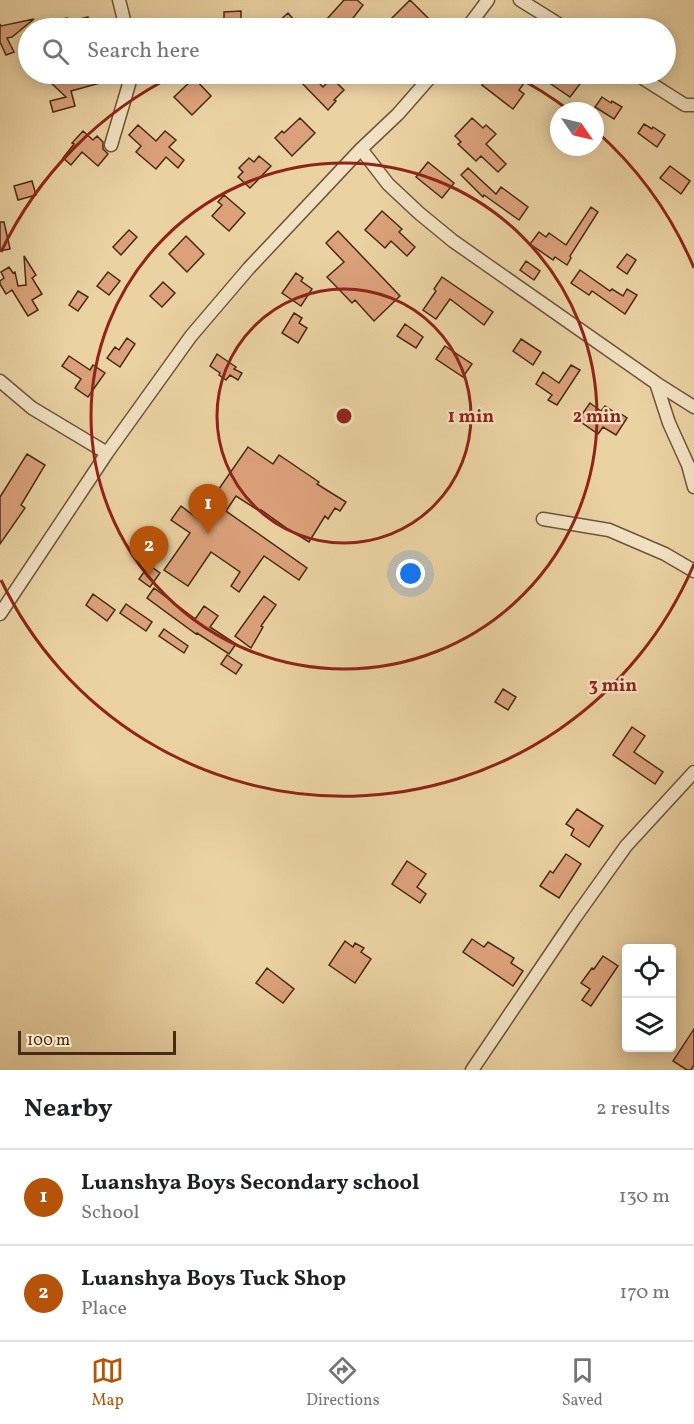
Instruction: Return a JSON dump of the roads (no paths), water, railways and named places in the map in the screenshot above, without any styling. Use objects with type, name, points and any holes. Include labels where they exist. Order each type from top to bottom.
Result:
[{"type":"street","points":[[119,0],[124,18]]},
{"type":"street","points":[[474,18],[488,0]]},
{"type":"street","points":[[520,0],[549,18]]},
{"type":"street","points":[[111,145],[129,84]]},
{"type":"street","points":[[0,614],[107,453],[191,336],[249,268],[424,84]]},
{"type":"street","points":[[652,84],[685,105],[694,105]]},
{"type":"street","points":[[361,149],[388,184],[453,241],[694,407]]},
{"type":"street","points":[[0,381],[32,408],[107,453]]},
{"type":"street","points":[[656,383],[669,423],[688,465],[694,488]]},
{"type":"street","points":[[543,519],[609,530],[664,554],[694,571]]},
{"type":"street","points":[[472,1070],[626,846],[694,772]]},
{"type":"place","name":"Luanshya Boys Secondary school","points":[[208,534]]},
{"type":"place","name":"Luanshya Boys Tuck Shop","points":[[149,576]]}]
